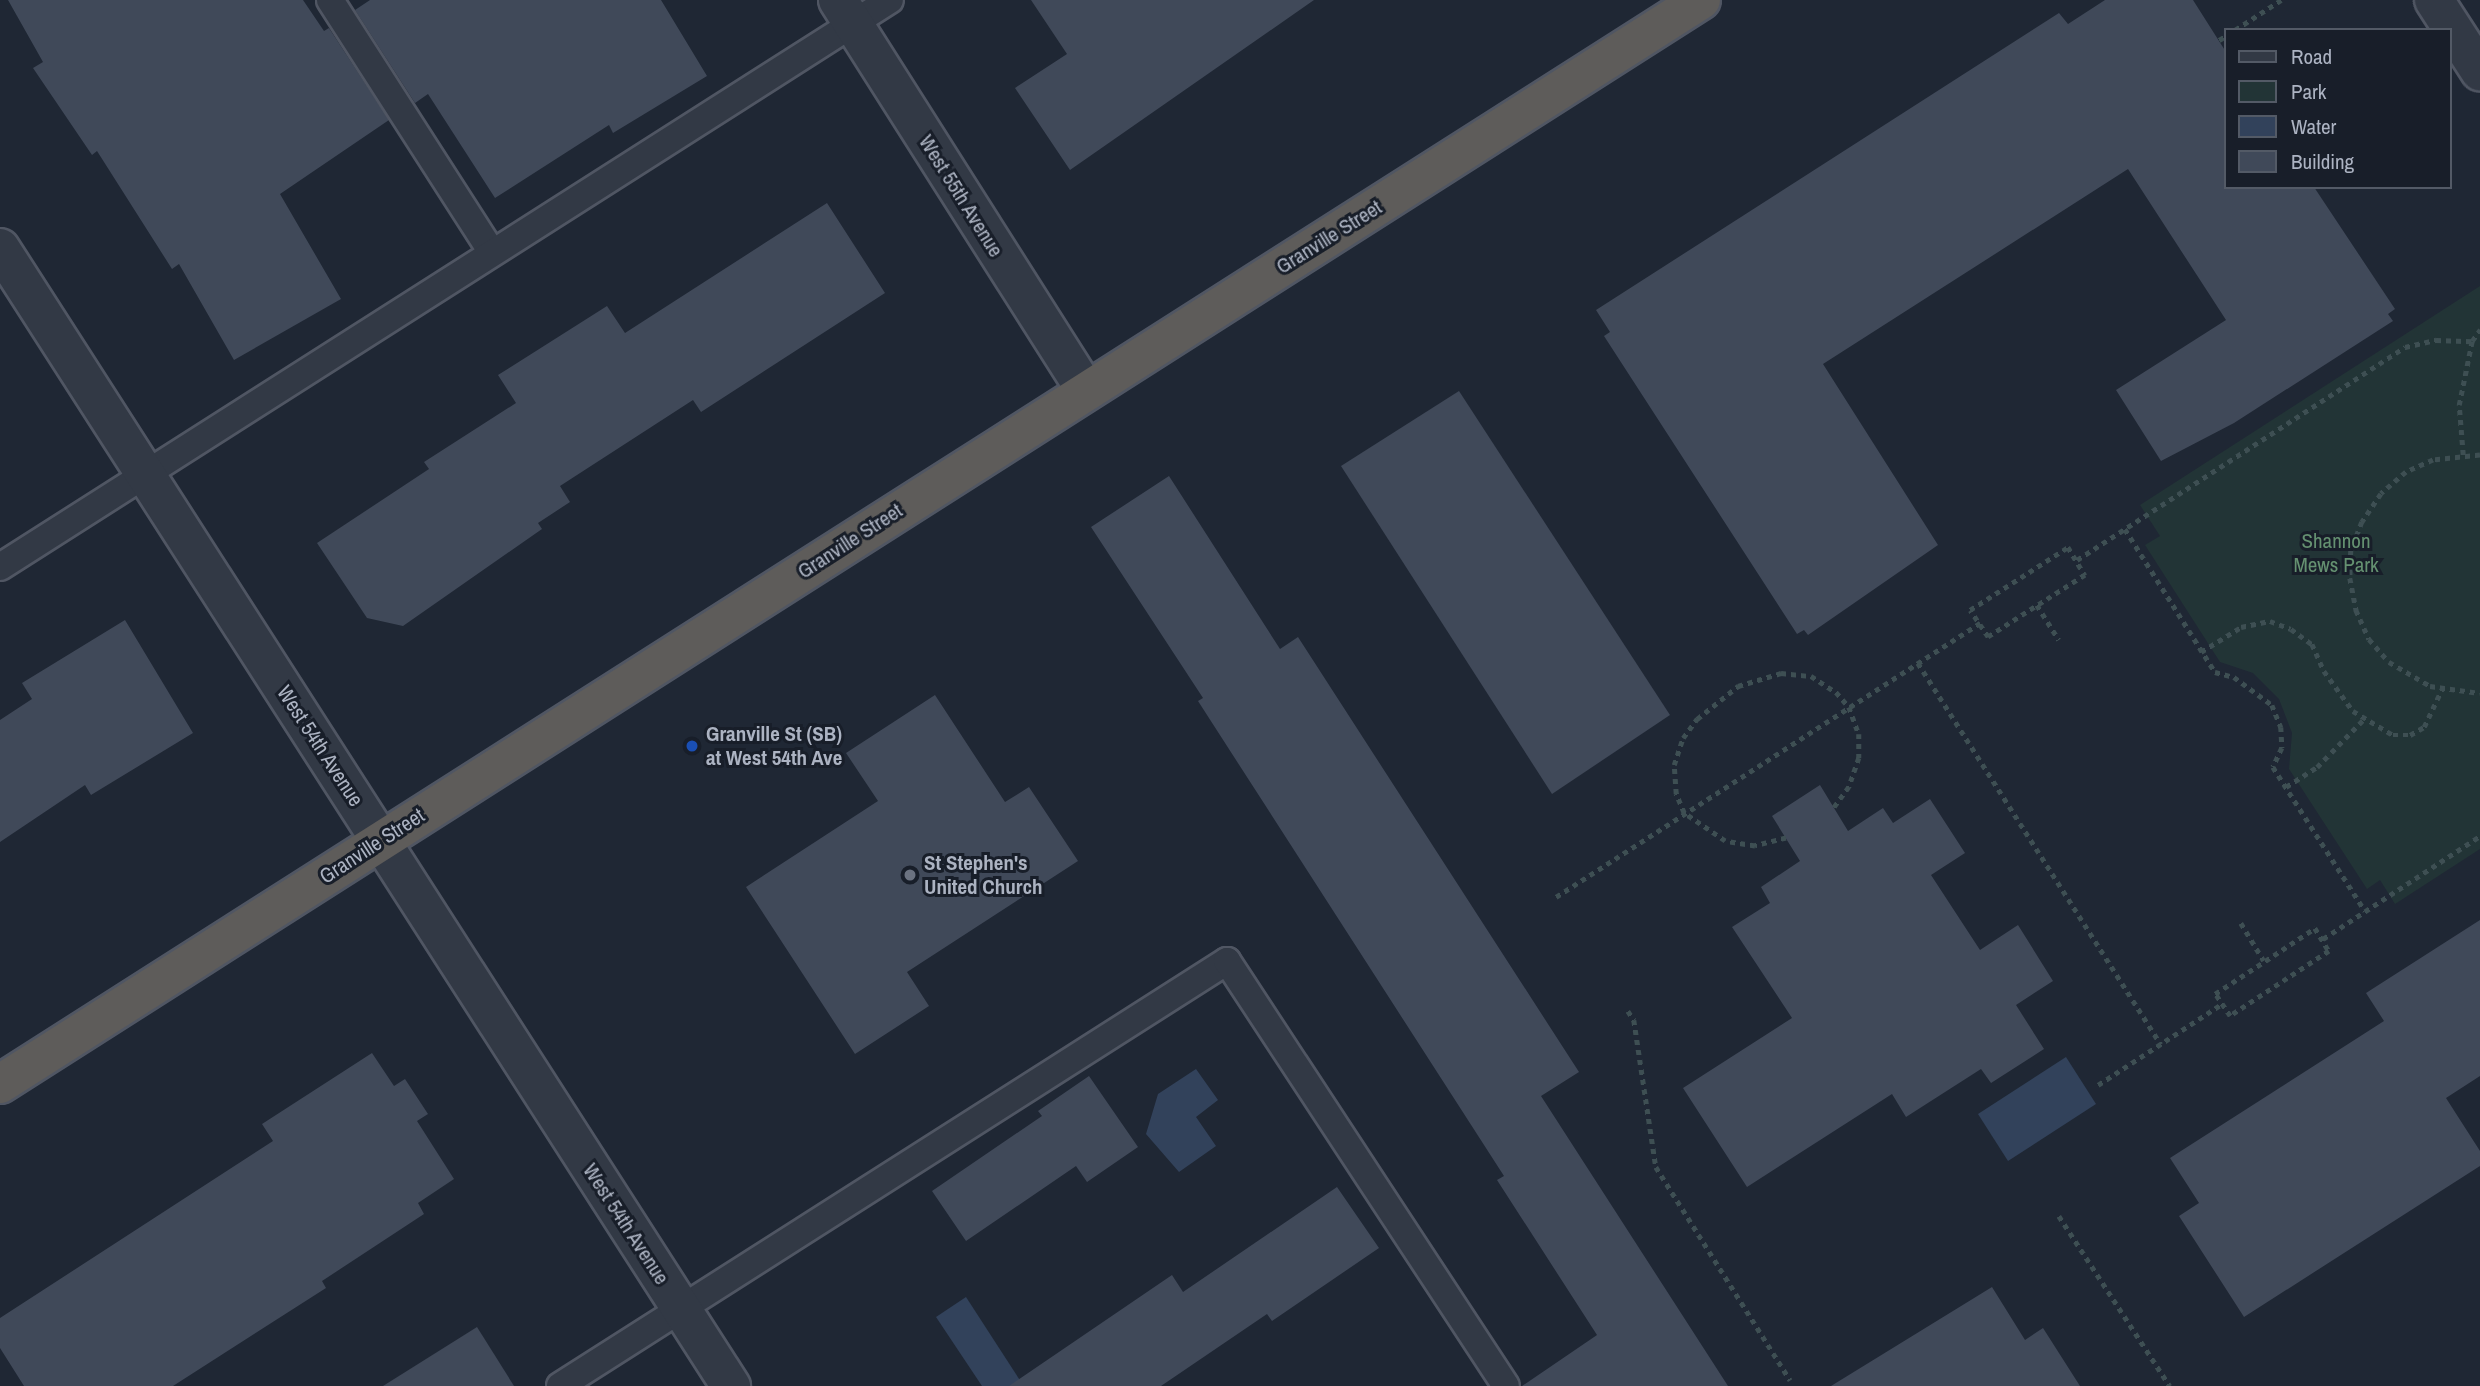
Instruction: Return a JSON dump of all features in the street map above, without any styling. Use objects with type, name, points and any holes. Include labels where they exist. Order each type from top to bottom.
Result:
[{"type":"highway","name":"Granville Street","points":[[0,1084],[1701,0]]},
{"type":"street","points":[[2440,2],[2480,71]]},
{"type":"street","name":"West 55th Avenue","points":[[846,12],[1086,391]]},
{"type":"street","name":"West 54th Avenue","points":[[0,248],[731,1386]]},
{"type":"lane","points":[[330,0],[492,252]]},
{"type":"lane","points":[[0,567],[492,252],[846,12],[890,0]]},
{"type":"lane","points":[[560,1386],[1227,961],[1506,1386]]},
{"type":"path","points":[[2239,28],[2281,0]]},
{"type":"path","points":[[2219,40],[2224,37]]},
{"type":"path","points":[[2463,455],[2459,405],[2472,341],[2480,330]]},
{"type":"path","points":[[2077,560],[2405,347],[2436,340],[2472,341]]},
{"type":"path","points":[[2480,455],[2463,455],[2415,468],[2381,494],[2362,522],[2351,550],[2356,610],[2369,639],[2389,662],[2414,679],[2442,690],[2480,693]]},
{"type":"path","points":[[2125,529],[2215,672],[2234,677],[2272,705],[2281,727],[2282,748],[2273,767],[2365,911]]},
{"type":"path","points":[[2068,547],[2085,575],[2037,605],[1988,637],[1970,610],[2068,547]]},
{"type":"path","points":[[2037,605],[2059,640]]},
{"type":"path","points":[[2201,652],[2241,627],[2270,621],[2291,629],[2312,644],[2338,694],[2364,719],[2393,735],[2410,735],[2424,727],[2442,690]]},
{"type":"path","points":[[1556,897],[1980,623]]},
{"type":"path","points":[[1918,663],[2161,1044]]},
{"type":"path","points":[[1786,838],[1755,846],[1725,841],[1684,813],[1676,794],[1674,765],[1683,738],[1697,719],[1738,686],[1781,673],[1811,676],[1836,692],[1849,707],[1859,734],[1858,758],[1849,787],[1834,808]]},
{"type":"path","points":[[2286,787],[2317,767],[2364,719]]},
{"type":"path","points":[[2323,939],[2480,836]]},
{"type":"path","points":[[2241,923],[2264,961]]},
{"type":"path","points":[[2315,928],[2323,939],[2329,951],[2230,1016],[2215,994],[2315,928]]},
{"type":"path","points":[[2098,1085],[2222,1004]]},
{"type":"path","points":[[1628,1011],[1634,1020],[1656,1167],[1790,1380]]},
{"type":"path","points":[[2059,1216],[2170,1386]]},
{"type":"green space","name":"Shannon Mews Park","points":[[2480,286],[2480,849],[2395,904],[2380,880],[2367,889],[2289,769],[2292,733],[2279,699],[2253,673],[2220,662],[2145,545],[2160,536],[2140,505]]},
{"type":"water","points":[[2066,1057],[2096,1104],[2008,1161],[1978,1114]]},
{"type":"water","points":[[1196,1069],[1218,1100],[1196,1117],[1216,1146],[1179,1172],[1146,1134],[1158,1094]]},
{"type":"water","points":[[966,1297],[1021,1382],[1014,1386],[982,1386],[936,1317]]},
{"type":"building","points":[[8,0],[303,0],[324,31],[329,28],[389,120],[280,194],[341,299],[234,360],[179,264],[172,269],[97,151],[92,155],[33,68],[43,62]]},
{"type":"building","points":[[370,0],[661,0],[707,76],[613,133],[609,125],[495,198],[428,94],[415,103],[355,10]]},
{"type":"building","points":[[1031,0],[1314,0],[1070,170],[1015,88],[1067,54]]},
{"type":"building","points":[[2105,0],[2193,0],[2224,49],[2224,189],[2315,189],[2395,309],[2388,314],[2393,321],[2234,423],[2161,461],[2116,390],[2226,320],[2128,169],[1823,364],[1938,545],[1808,635],[1804,630],[1797,634],[1604,336],[1610,332],[1596,310],[2059,13],[2068,24]]},
{"type":"building","points":[[827,203],[885,293],[701,412],[693,400],[560,486],[570,502],[538,523],[542,529],[403,626],[367,618],[317,543],[429,469],[424,462],[516,403],[498,375],[607,306],[625,333]]},
{"type":"building","points":[[1459,391],[1670,715],[1552,794],[1341,466]]},
{"type":"building","points":[[1169,476],[1280,649],[1298,637],[1579,1072],[1541,1096],[1728,1386],[1522,1386],[1597,1335],[1497,1180],[1504,1176],[1198,701],[1203,698],[1091,527]]},
{"type":"building","points":[[125,620],[193,733],[91,795],[85,785],[0,842],[0,720],[32,699],[22,683]]},
{"type":"building","name":"St Stephen's United Church","points":[[935,695],[1005,802],[1029,787],[1078,861],[907,972],[929,1006],[855,1054],[746,887],[878,801],[846,753]]},
{"type":"building","points":[[1820,785],[1848,831],[1883,808],[1893,823],[1930,799],[1965,853],[1931,875],[1980,950],[2018,925],[2053,981],[2016,1005],[2044,1049],[1991,1083],[1981,1069],[1906,1117],[1892,1094],[1747,1187],[1683,1088],[1792,1018],[1732,927],[1770,903],[1761,887],[1800,861],[1772,816]]},
{"type":"building","points":[[2480,920],[2480,1076],[2446,1098],[2480,1151],[2480,1166],[2244,1317],[2179,1216],[2199,1203],[2170,1158],[2384,1021],[2366,993]]},
{"type":"building","points":[[372,1053],[394,1086],[405,1079],[428,1114],[417,1121],[454,1179],[418,1203],[424,1214],[322,1281],[326,1288],[173,1386],[24,1386],[0,1348],[0,1318],[273,1141],[262,1124]]},
{"type":"building","points":[[1089,1076],[1138,1147],[1087,1182],[1076,1166],[966,1241],[932,1191],[1042,1116],[1038,1111]]},
{"type":"building","points":[[1337,1187],[1379,1248],[1272,1321],[1267,1314],[1161,1386],[1009,1386],[1172,1275],[1183,1292]]},
{"type":"building","points":[[1992,1287],[2025,1340],[2043,1328],[2080,1386],[1831,1386]]},
{"type":"building","points":[[477,1327],[514,1386],[383,1386]]},
{"type":"place","name":"Granville St (SB) at West 54th Ave","points":[[692,746]]},
{"type":"place","name":"St Stephen's United Church","points":[[910,875]]}]
